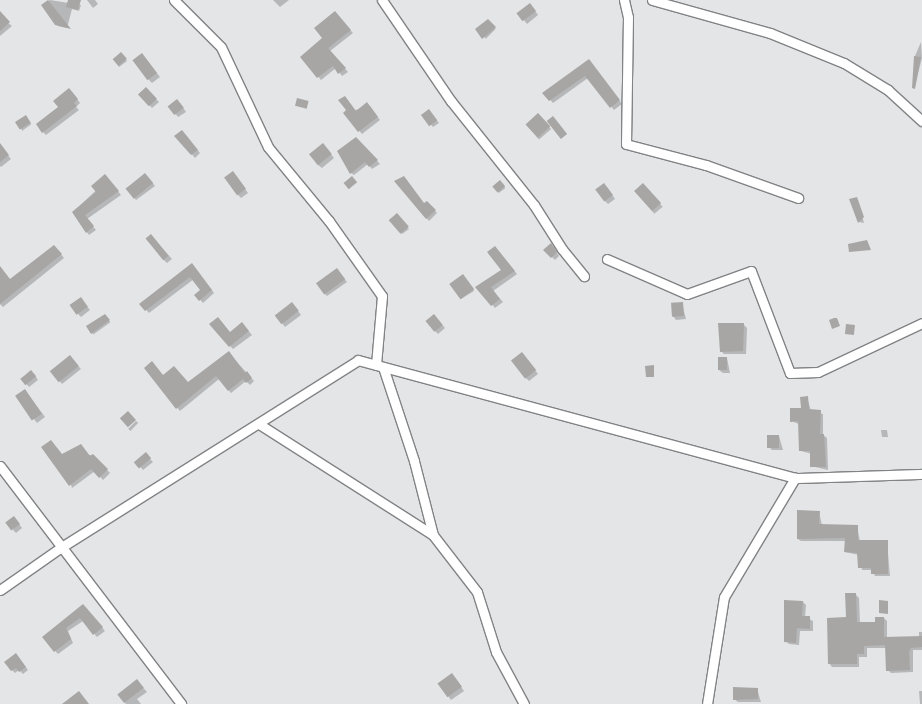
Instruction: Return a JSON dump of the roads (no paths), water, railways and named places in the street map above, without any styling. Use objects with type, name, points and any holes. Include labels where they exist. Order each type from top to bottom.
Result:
[{"type":"street","points":[[174,0],[221,47],[268,147],[328,221],[382,296],[379,366],[414,461],[433,535]]},
{"type":"street","points":[[382,0],[451,102],[534,204],[562,250],[584,276]]},
{"type":"street","points":[[624,0],[628,17],[626,144],[714,168],[798,198]]},
{"type":"street","points":[[652,0],[770,33],[844,62],[888,90],[922,121]]},
{"type":"street","points":[[607,259],[686,294],[751,271],[790,373],[818,372],[922,323]]},
{"type":"street","points":[[0,590],[60,548],[358,360],[794,478],[922,474]]},
{"type":"street","points":[[259,424],[433,535],[477,592],[496,652],[524,704]]},
{"type":"street","points":[[0,466],[60,548],[182,704]]},
{"type":"street","points":[[707,704],[724,597],[794,478]]}]
